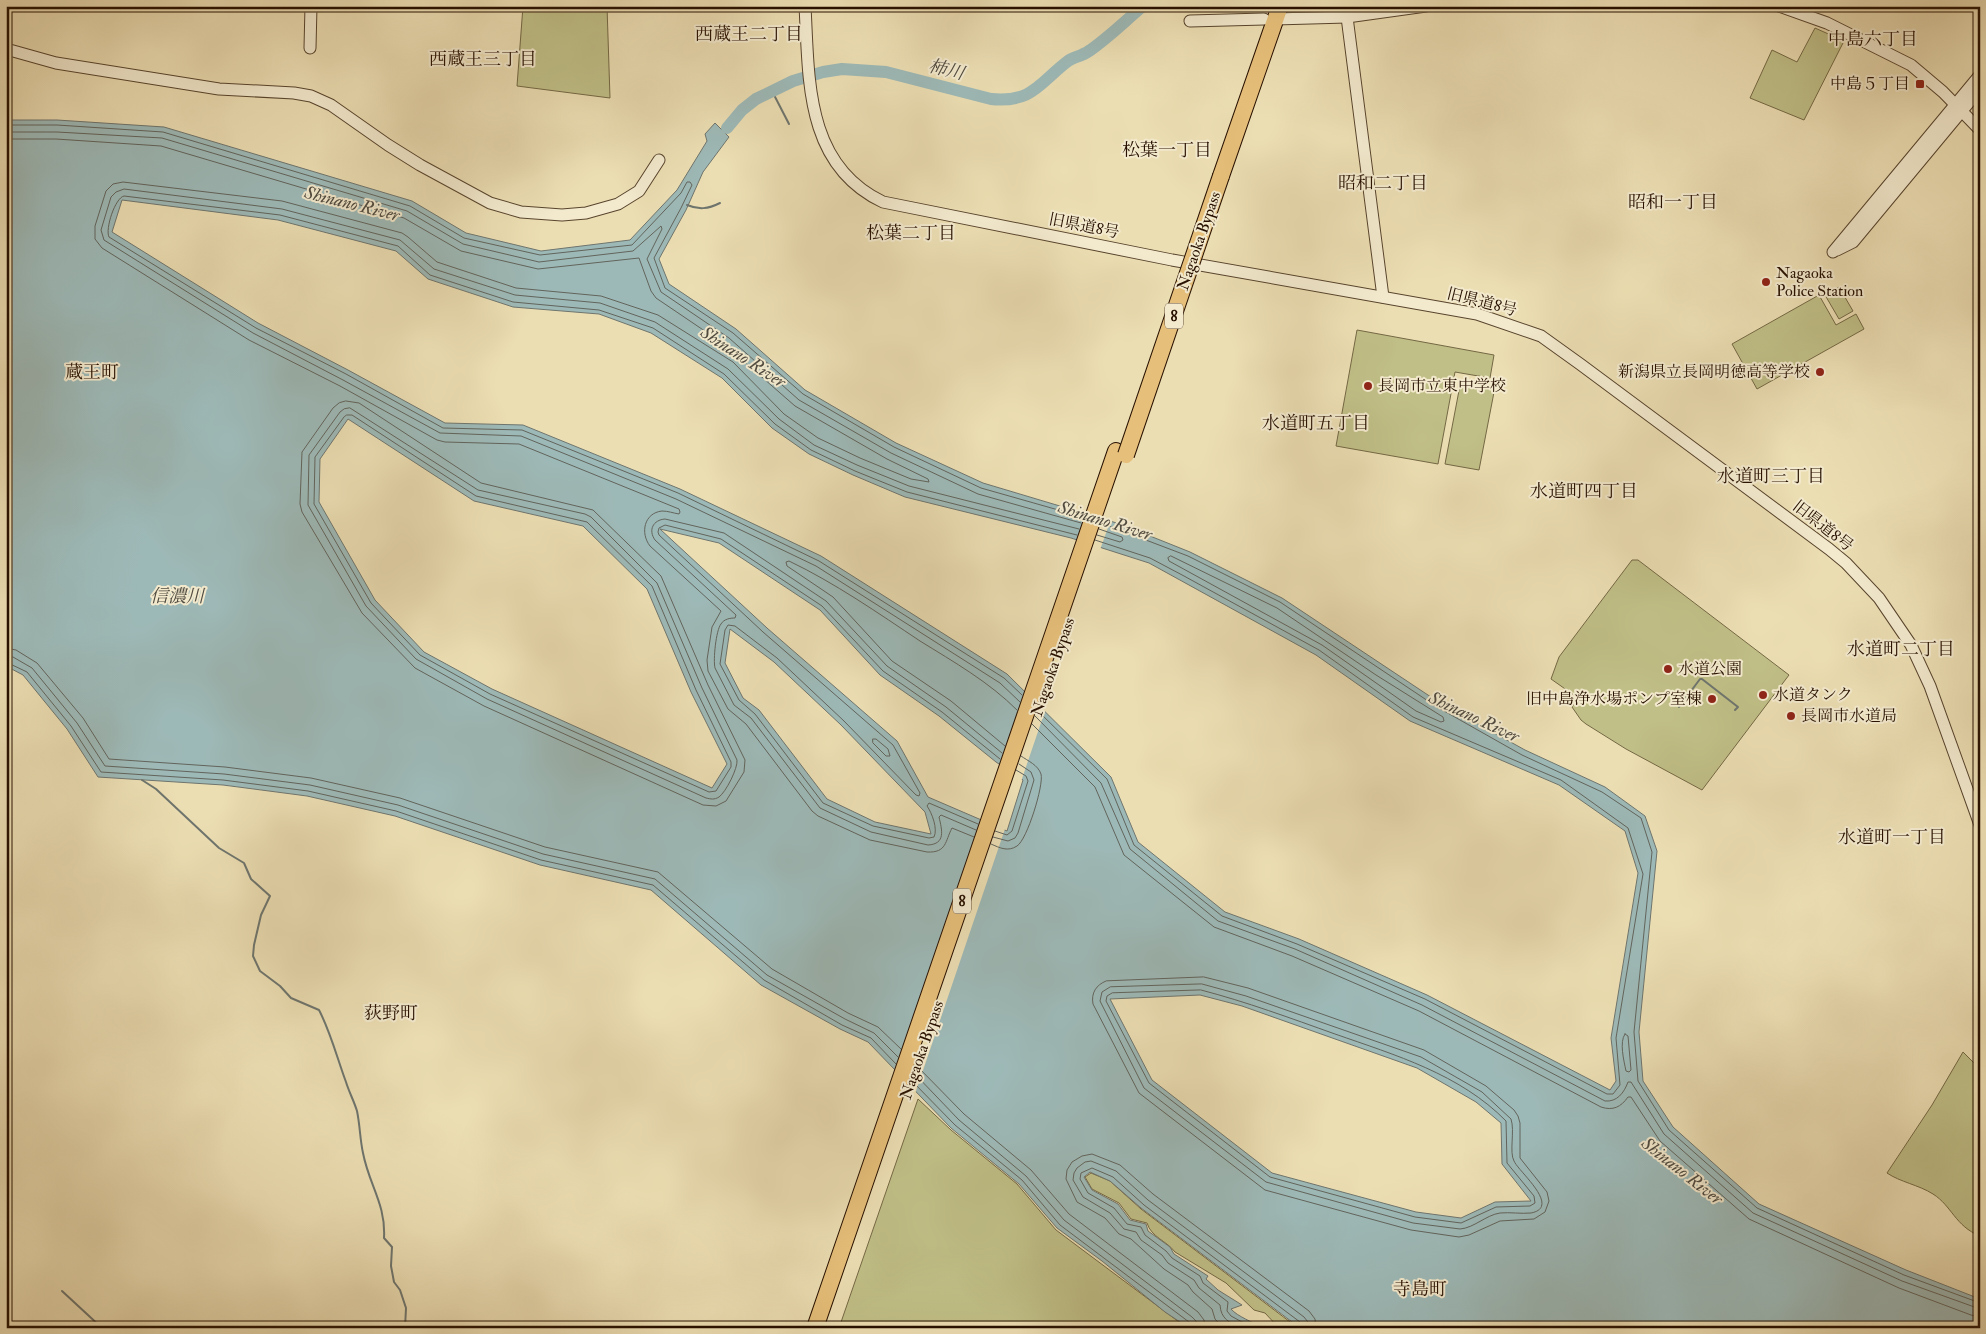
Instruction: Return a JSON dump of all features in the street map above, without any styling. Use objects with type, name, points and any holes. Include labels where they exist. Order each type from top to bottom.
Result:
[{"type":"highway","name":"Nagaoka Bypass","points":[[827,1328],[1121,453],[1272,12]]},
{"type":"highway","name":"Nagaoka Bypass","points":[[816,1328],[1114,475]]},
{"type":"street","points":[[310,48],[311,6]]},
{"type":"street","name":"旧県道8号","points":[[805,6],[811,93],[814,113],[821,136],[833,159],[848,178],[861,190],[883,202],[1172,260],[1477,314],[1541,336],[1846,563],[1879,598],[1892,615],[1922,668],[1980,825]]},
{"type":"street","points":[[1190,21],[1272,12],[1347,17],[1426,6]]},
{"type":"street","points":[[1779,6],[1827,22],[1910,65],[1959,107],[1980,130]]},
{"type":"street","points":[[1347,17],[1383,297]]},
{"type":"street","points":[[6,49],[56,63],[219,89],[294,93],[311,96],[331,105],[420,166],[490,203],[521,212],[562,215],[586,213],[618,204],[639,192],[659,160]]},
{"type":"street","points":[[1980,75],[1959,107],[1853,242],[1833,252],[1959,107],[1980,89]]},
{"type":"shaded area","points":[[523,6],[607,6],[610,98],[517,86]]},
{"type":"shaded area","points":[[1815,28],[1844,41],[1804,120],[1750,98],[1772,50],[1797,62]]},
{"type":"shaded area","points":[[1839,287],[1853,311],[1839,319],[1825,295]]},
{"type":"shaded area","points":[[1819,295],[1836,325],[1856,314],[1864,329],[1757,389],[1732,344]]},
{"type":"shaded area","points":[[1357,330],[1494,355],[1490,378],[1455,372],[1438,464],[1336,446]]},
{"type":"shaded area","points":[[1461,380],[1495,387],[1479,470],[1445,464]]},
{"type":"shaded area","name":"水道公園","points":[[1632,560],[1638,560],[1789,675],[1702,790],[1626,749],[1586,724],[1572,707],[1578,698],[1551,679],[1559,657]]},
{"type":"shaded area","points":[[1963,1052],[1980,1069],[1980,1236],[1965,1227],[1945,1204],[1933,1194],[1887,1173],[1932,1105]]},
{"type":"shaded area","points":[[918,1099],[951,1130],[1017,1184],[1056,1230],[1187,1328],[839,1328]]},
{"type":"shaded area","points":[[1091,1173],[1110,1181],[1141,1209],[1298,1328],[1279,1328],[1265,1313],[1254,1310],[1226,1283],[1175,1252],[1152,1232],[1147,1223],[1131,1219],[1119,1203],[1092,1189],[1085,1177]]},
{"type":"water","name":"信濃川","points":[[6,120],[57,120],[164,127],[412,201],[466,233],[541,251],[630,240],[677,190],[707,141],[705,134],[715,123],[729,137],[703,172],[686,210],[659,259],[669,284],[736,329],[805,390],[896,443],[983,483],[1120,524],[1190,552],[1282,598],[1440,703],[1525,750],[1605,787],[1645,816],[1657,851],[1639,1032],[1643,1081],[1673,1127],[1759,1204],[1906,1270],[1980,1299],[1980,1328],[1300,1328],[1141,1208],[1110,1181],[1090,1172],[1084,1177],[1092,1190],[1118,1204],[1130,1220],[1146,1224],[1148,1231],[1170,1247],[1174,1254],[1208,1276],[1206,1279],[1218,1290],[1242,1305],[1231,1309],[1234,1312],[1261,1328],[1189,1328],[1165,1312],[1102,1261],[1057,1228],[1019,1184],[951,1128],[868,1042],[840,1029],[761,985],[651,890],[540,865],[395,816],[307,796],[223,785],[98,777],[67,729],[23,675],[6,666]],"holes":[[[122,200],[278,220],[396,251],[428,279],[513,307],[599,314],[651,333],[722,378],[772,428],[809,454],[905,497],[1071,538],[1149,563],[1316,655],[1410,721],[1559,785],[1625,831],[1638,873],[1611,1038],[1616,1081],[1610,1090],[1427,995],[1299,939],[1225,912],[1138,842],[1111,777],[1007,674],[821,556],[680,489],[523,425],[445,423],[258,323],[112,232]],[[348,419],[474,501],[583,526],[647,589],[691,692],[727,764],[712,788],[492,689],[424,652],[375,600],[319,502],[320,459]],[[660,529],[719,543],[820,610],[880,675],[939,716],[996,762],[1023,780],[1007,831],[928,797],[897,741],[767,628]],[[730,629],[774,662],[841,725],[925,812],[931,834],[875,822],[827,799],[759,710],[743,698],[725,663]],[[1200,995],[1242,1006],[1417,1068],[1476,1102],[1501,1123],[1502,1164],[1531,1201],[1495,1202],[1461,1218],[1416,1212],[1272,1173],[1152,1080],[1110,999]]]},
{"type":"pier","points":[[1088,511],[1111,519],[1100,550],[1077,543]]},
{"type":"pier","points":[[1027,689],[1046,708],[1009,816],[1020,781],[1000,768]]},
{"type":"pier","points":[[983,818],[1006,827],[915,1094],[895,1074]]},
{"type":"waterway","name":"柿川","points":[[727,128],[742,110],[756,99],[793,81],[823,72],[842,69],[886,72],[991,99],[1017,98],[1034,90],[1068,61],[1096,46],[1143,6]]},
{"type":"waterway","points":[[772,91],[789,124]]},
{"type":"waterway","points":[[687,205],[704,208],[720,203]]},
{"type":"waterway","points":[[1679,707],[1700,679],[1702,679],[1738,707],[1735,710]]},
{"type":"waterway","points":[[142,780],[156,789],[219,848],[244,863],[251,879],[270,896],[261,915],[253,956],[260,971],[280,986],[291,998],[319,1010],[327,1028],[357,1111],[362,1148],[380,1205],[384,1238],[392,1247],[391,1266],[394,1282],[400,1290],[406,1308],[405,1328]]},
{"type":"waterway","points":[[62,1291],[102,1328]]},
{"type":"place","name":"中島５丁目","points":[[1920,84]]},
{"type":"place","name":"Nagaoka Police Station","points":[[1766,282]]},
{"type":"place","name":"新潟県立長岡明徳高等学校","points":[[1820,372]]},
{"type":"place","name":"長岡市立東中学校","points":[[1368,386]]},
{"type":"place","name":"水道公園","points":[[1668,669]]},
{"type":"place","name":"水道タンク","points":[[1763,695]]},
{"type":"place","name":"旧中島浄水場ポンプ室棟","points":[[1712,699]]},
{"type":"place","name":"長岡市水道局","points":[[1791,716]]},
{"type":"district","name":"西蔵王二丁目","points":[[749,34]]},
{"type":"district","name":"中島六丁目","points":[[1873,39]]},
{"type":"district","name":"西蔵王三丁目","points":[[483,59]]},
{"type":"district","name":"松葉一丁目","points":[[1167,150]]},
{"type":"district","name":"昭和二丁目","points":[[1383,183]]},
{"type":"district","name":"昭和一丁目","points":[[1673,202]]},
{"type":"district","name":"松葉二丁目","points":[[911,233]]},
{"type":"district","name":"蔵王町","points":[[92,372]]},
{"type":"district","name":"水道町五丁目","points":[[1316,423]]},
{"type":"district","name":"水道町三丁目","points":[[1771,476]]},
{"type":"district","name":"水道町四丁目","points":[[1584,491]]},
{"type":"district","name":"水道町二丁目","points":[[1901,649]]},
{"type":"district","name":"水道町一丁目","points":[[1892,837]]},
{"type":"district","name":"荻野町","points":[[391,1013]]},
{"type":"district","name":"寺島町","points":[[1420,1289]]},
{"type":"water label","name":"Shinano River","points":[[352,204]]},
{"type":"water label","name":"Shinano River","points":[[743,357]]},
{"type":"water label","name":"Shinano River","points":[[1105,521]]},
{"type":"water label","name":"Shinano River","points":[[1474,717]]},
{"type":"water label","name":"Shinano River","points":[[1682,1171]]}]
